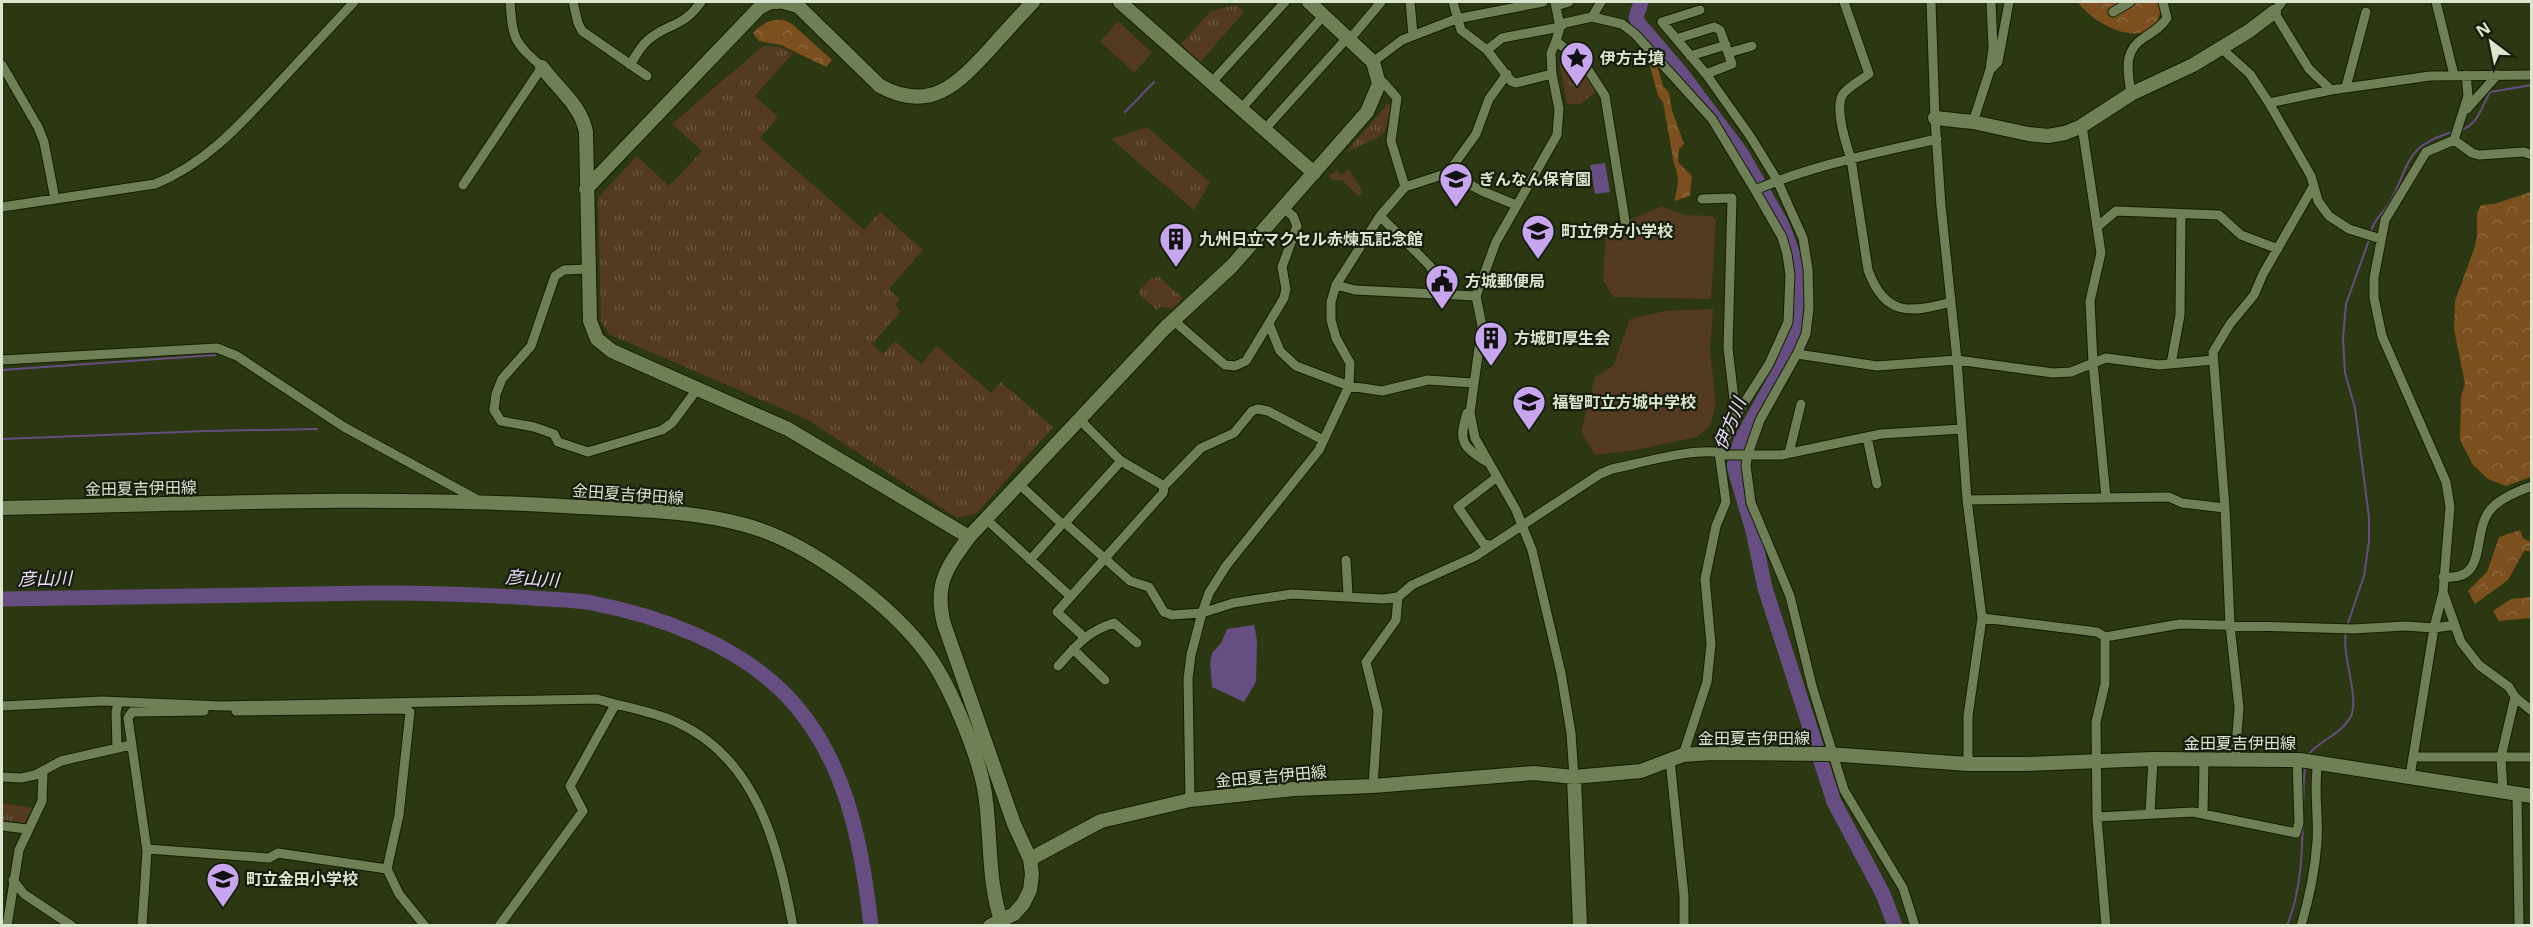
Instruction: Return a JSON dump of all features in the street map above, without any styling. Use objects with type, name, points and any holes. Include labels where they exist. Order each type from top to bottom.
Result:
[{"type":"street","points":[[2,207],[155,184],[172,177],[207,155],[243,121],[354,2]]},
{"type":"street","points":[[510,2],[510,25],[513,37],[559,90],[578,107],[584,118],[587,269],[591,327],[597,339],[612,351],[788,429],[969,537]]},
{"type":"street","points":[[573,2],[582,31],[646,76]]},
{"type":"street","points":[[630,65],[646,42],[680,24],[701,2]]},
{"type":"street","points":[[586,189],[755,5],[778,2]]},
{"type":"street","points":[[783,2],[798,6],[880,86],[891,92],[916,97],[941,92],[963,78],[1034,2]]},
{"type":"street","points":[[1120,2],[1314,173]]},
{"type":"street","points":[[1212,82],[1285,2]]},
{"type":"street","points":[[1030,859],[1000,787],[940,608],[939,593],[943,579],[950,562],[969,537],[1173,320],[1233,266],[1367,112],[1379,84],[1373,62],[1309,2]]},
{"type":"street","points":[[1264,130],[1381,2]]},
{"type":"street","points":[[1410,2],[1413,35]]},
{"type":"street","points":[[1453,2],[1456,19],[1463,32],[1487,50],[1516,83],[1552,74]]},
{"type":"street","points":[[1373,62],[1413,35],[1456,19],[1544,2]]},
{"type":"street","points":[[1569,2],[1556,4],[1560,27],[1551,53],[1552,74],[1559,109],[1557,135],[1496,242],[1476,296],[1482,326],[1470,404],[1473,433],[1524,525],[1539,574],[1561,673],[1571,733],[1580,926]]},
{"type":"street","points":[[1592,17],[1601,2]]},
{"type":"street","points":[[1844,2],[1869,74],[1843,94],[1839,106],[1845,142],[1851,159],[1868,270],[1877,291],[1888,304],[1896,308],[1922,309],[1951,302]]},
{"type":"street","points":[[1931,2],[1935,118],[1967,500],[1983,618],[1968,716],[1968,764]]},
{"type":"street","points":[[1973,122],[1990,70],[1993,48],[1990,2]]},
{"type":"street","points":[[1990,70],[1998,62],[2009,2]]},
{"type":"street","points":[[2113,12],[2130,2]]},
{"type":"street","points":[[2131,94],[2126,61],[2139,41],[2162,26],[2167,18],[2163,2]]},
{"type":"street","points":[[2436,2],[2454,75]]},
{"type":"street","points":[[1935,118],[1973,122],[2048,136],[2065,133],[2082,126],[2131,94],[2193,65],[2278,7],[2309,69],[2331,90]]},
{"type":"street","points":[[1700,10],[1662,22],[1706,74],[1727,109],[1750,136],[1803,238],[1808,269],[1809,308],[1806,334],[1760,420],[1746,454],[1751,503],[1790,596],[1830,754],[1853,808],[1903,888],[1915,926]]},
{"type":"street","points":[[2346,87],[2366,12]]},
{"type":"street","points":[[1241,109],[1324,15]]},
{"type":"street","points":[[1487,50],[1502,38],[1560,27],[1565,23],[1592,17],[1622,24],[1635,34],[1713,118],[1757,189],[1782,237],[1787,254],[1790,275],[1788,322],[1769,364],[1736,416],[1723,453],[1726,502],[1716,526],[1705,579],[1712,644],[1707,682],[1677,758],[1684,926]]},
{"type":"street","points":[[1676,39],[1714,27],[1720,30],[1732,64],[1706,74]]},
{"type":"street","points":[[1556,41],[1585,65],[1605,96],[1625,221]]},
{"type":"street","points":[[1690,56],[1752,46]]},
{"type":"street","points":[[2221,48],[2250,74],[2269,103],[2311,176],[2318,201],[2329,216],[2349,229],[2378,238]]},
{"type":"street","points":[[2,65],[4,76],[38,127],[45,142],[55,199]]},
{"type":"street","points":[[463,185],[542,68]]},
{"type":"street","points":[[1190,800],[1188,679],[1191,655],[1209,593],[1226,566],[1319,450],[1349,386],[1350,363],[1336,338],[1331,320],[1336,285],[1380,216],[1405,187],[1448,172],[1476,135],[1489,99],[1507,74]]},
{"type":"street","points":[[2410,776],[2434,628],[2443,592],[2449,497],[2441,471],[2382,336],[2376,318],[2374,278],[2378,238],[2385,220],[2426,152],[2454,138],[2468,96],[2466,75]]},
{"type":"street","points":[[2460,121],[2497,75]]},
{"type":"street","points":[[2269,103],[2346,87],[2430,76],[2532,75]]},
{"type":"street","points":[[1379,84],[1383,82],[1397,98],[1391,141],[1405,187]]},
{"type":"street","points":[[1713,118],[1727,109]]},
{"type":"street","points":[[2082,126],[2101,252],[2090,301],[2093,363],[2106,497]]},
{"type":"street","points":[[2454,138],[2472,153],[2479,155],[2524,152],[2532,155]]},
{"type":"street","points":[[1757,189],[1774,181],[1851,159],[1937,139]]},
{"type":"street","points":[[1448,172],[1482,191],[1516,205]]},
{"type":"street","points":[[2235,760],[2239,708],[2230,626],[2225,508],[2213,352],[2230,324],[2254,295],[2313,187]]},
{"type":"street","points":[[1702,199],[1732,198],[1728,348],[1736,416]]},
{"type":"street","points":[[1173,320],[1213,356],[1230,366],[1246,362],[1286,294],[1282,267],[1297,226],[1295,219],[1283,208]]},
{"type":"street","points":[[2097,227],[2116,212],[2219,215],[2241,235],[2278,249]]},
{"type":"street","points":[[2171,364],[2180,315],[2181,214]]},
{"type":"street","points":[[1380,216],[1430,266],[1436,279],[1437,295]]},
{"type":"street","points":[[587,269],[564,270],[555,276],[531,346],[502,379],[496,394],[494,410],[501,421],[534,427],[554,434],[558,442],[588,452],[662,430],[672,423],[698,388]]},
{"type":"street","points":[[1336,285],[1355,290],[1476,296]]},
{"type":"street","points":[[1269,324],[1280,351],[1296,366],[1308,373],[1349,386],[1382,391],[1428,380],[1473,383]]},
{"type":"street","points":[[2,360],[217,348],[237,356],[344,427],[480,501]]},
{"type":"street","points":[[1797,354],[1877,366],[1957,360],[2053,373],[2071,372],[2106,358],[2159,365],[2213,360]]},
{"type":"street","points":[[1788,453],[1801,404]]},
{"type":"street","points":[[1084,637],[1057,612],[1163,494],[1164,486],[1201,448],[1234,433],[1252,411],[1258,409],[1268,411],[1323,440]]},
{"type":"street","points":[[1079,419],[1121,461],[1164,486]]},
{"type":"street","points":[[1018,484],[1130,581],[1149,587],[1164,612],[1172,615],[1202,613],[1233,603],[1292,594],[1348,595],[1383,599],[1398,597],[1412,585],[1474,557],[1600,474],[1612,469],[1701,451],[1746,454],[1788,453],[1867,437],[1962,429]]},
{"type":"street","points":[[1867,437],[1878,484]]},
{"type":"street","points":[[1030,560],[1121,461]]},
{"type":"street","points":[[1491,546],[1483,543],[1458,507],[1497,477]]},
{"type":"street","points":[[2443,577],[2460,577],[2469,570],[2478,552],[2482,528],[2490,510],[2532,486]]},
{"type":"street","points":[[1967,500],[2169,497],[2182,503],[2225,508]]},
{"type":"street","name":"金田夏吉伊田線","points":[[2,508],[480,501],[687,514],[747,525],[776,536],[800,548],[852,582],[892,616],[928,656],[941,676],[977,759],[983,780],[996,898],[996,924],[1014,914],[1023,904],[1030,890],[1032,874],[1030,859],[1101,821],[1190,800],[1294,789],[1373,786],[1534,773],[1574,777],[1641,771],[1677,758],[1712,753],[1830,754],[1968,764],[2153,759],[2307,760],[2532,796]]},
{"type":"street","points":[[986,519],[1070,596]]},
{"type":"street","points":[[1346,560],[1348,595]]},
{"type":"street","points":[[2443,592],[2462,642],[2479,665],[2509,687],[2515,697],[2532,711]]},
{"type":"street","points":[[1373,786],[1378,711],[1366,662],[1396,620],[1398,597]]},
{"type":"street","points":[[1983,618],[2097,632],[2105,637],[2180,624],[2353,629],[2405,626],[2434,628],[2455,625]]},
{"type":"street","points":[[1058,666],[1084,637],[1095,629],[1114,623],[1137,643]]},
{"type":"street","points":[[2105,637],[2105,684],[2096,722],[2097,817],[2106,926]]},
{"type":"street","points":[[1073,649],[1105,680]]},
{"type":"street","points":[[2515,697],[2501,757],[2510,793],[2516,851],[2519,926]]},
{"type":"street","points":[[141,926],[147,849],[128,718],[132,712],[597,699],[655,714],[678,723],[721,752],[740,774],[754,794],[763,814],[786,888],[793,926]]},
{"type":"street","points":[[2,706],[102,701],[222,706],[406,709],[410,712],[399,814],[387,868],[399,894],[425,926]]},
{"type":"street","points":[[117,748],[118,703]]},
{"type":"street","points":[[499,926],[583,811],[570,786],[615,705]]},
{"type":"street","points":[[2,777],[21,778],[43,773],[61,761],[131,745]]},
{"type":"street","points":[[2414,757],[2532,757]]},
{"type":"street","points":[[2150,813],[2153,759]]},
{"type":"street","points":[[2203,813],[2204,760]]},
{"type":"street","points":[[2097,817],[2193,812],[2296,833],[2307,760]]},
{"type":"street","points":[[2301,926],[2308,901],[2318,841],[2315,782],[2307,760]]},
{"type":"street","points":[[7,926],[19,850],[42,801],[43,773]]},
{"type":"street","points":[[2,826],[27,830]]},
{"type":"street","points":[[147,849],[269,858],[278,853],[387,868]]},
{"type":"street","points":[[13,880],[24,894],[72,926]]},
{"type":"green space","points":[[2078,2],[2162,2],[2158,19],[2150,29],[2139,33],[2126,33],[2099,21]]},
{"type":"green space","points":[[1236,5],[1244,12],[1200,62],[1181,44],[1211,11]]},
{"type":"green space","points":[[784,20],[792,24],[832,60],[826,67],[781,45],[759,41],[753,33],[767,22]]},
{"type":"green space","points":[[1118,21],[1152,53],[1134,73],[1100,41]]},
{"type":"green space","points":[[763,46],[780,47],[793,53],[755,96],[778,117],[760,138],[864,230],[880,212],[923,250],[889,289],[900,299],[895,305],[901,311],[872,344],[883,354],[895,341],[921,364],[937,346],[991,393],[1001,382],[1053,427],[977,513],[957,518],[808,420],[609,334],[601,321],[598,198],[637,156],[669,186],[702,151],[672,124]]},
{"type":"green space","points":[[1560,54],[1581,67],[1597,91],[1580,104],[1567,104],[1560,67]]},
{"type":"green space","points":[[1649,62],[1657,65],[1663,86],[1669,93],[1672,110],[1684,144],[1679,149],[1678,162],[1692,176],[1690,196],[1674,201],[1678,178],[1663,102],[1658,96]]},
{"type":"green space","points":[[1386,103],[1391,105],[1385,132],[1345,153],[1385,107]]},
{"type":"green space","points":[[1147,127],[1210,182],[1194,210],[1111,139]]},
{"type":"green space","points":[[1349,169],[1363,192],[1358,196],[1343,181],[1332,180],[1329,176],[1337,170],[1341,175]]},
{"type":"green space","points":[[2531,192],[2531,477],[2506,486],[2488,479],[2473,465],[2460,440],[2461,396],[2465,384],[2454,329],[2455,301],[2474,249],[2477,236],[2477,213],[2481,205],[2494,204]]},
{"type":"green space","points":[[1661,206],[1685,215],[1712,216],[1716,220],[1711,299],[1613,297],[1603,280],[1606,226],[1640,216]]},
{"type":"green space","points":[[1158,276],[1183,298],[1172,309],[1161,306],[1157,310],[1139,294],[1139,291],[1152,277],[1155,279]]},
{"type":"green space","points":[[1713,309],[1710,350],[1716,404],[1710,426],[1697,437],[1635,450],[1595,455],[1581,432],[1595,377],[1613,366],[1630,319],[1665,311]]},
{"type":"green space","points":[[2520,530],[2523,538],[2531,542],[2531,551],[2524,551],[2508,580],[2475,604],[2468,591],[2487,572],[2499,537]]},
{"type":"green space","points":[[2531,597],[2531,618],[2499,621],[2493,611],[2511,599]]},
{"type":"green space","points":[[2,803],[32,808],[25,823],[2,820]]},
{"type":"shaded area","points":[[1605,163],[1610,192],[1595,194],[1590,165]]},
{"type":"shaded area","points":[[1254,625],[1257,640],[1256,682],[1244,702],[1212,687],[1210,662],[1212,653],[1221,643],[1227,629]]},
{"type":"waterway","name":"伊方川","points":[[1641,2],[1636,17],[1638,23],[1681,73],[1741,153],[1782,225],[1792,252],[1797,275],[1794,335],[1779,372],[1741,440],[1734,466],[1753,531],[1765,588],[1834,802],[1883,894],[1895,926]]},
{"type":"waterway","points":[[1125,112],[1154,82]]},
{"type":"waterway","points":[[2461,130],[2467,128],[2476,119],[2490,92],[2532,85]]},
{"type":"waterway","points":[[2371,231],[2389,204],[2407,165],[2418,149],[2438,137],[2453,132]]},
{"type":"waterway","points":[[2347,626],[2364,576],[2369,541],[2369,518],[2355,408],[2345,373],[2343,338],[2346,304],[2369,240]]},
{"type":"waterway","points":[[2,370],[215,355]]},
{"type":"waterway","points":[[2,439],[317,429]]},
{"type":"waterway","name":"彦山川","points":[[2,599],[385,593],[459,594],[585,602],[670,624],[721,647],[744,661],[786,695],[807,719],[837,774],[848,803],[862,864],[871,926]]},
{"type":"waterway","points":[[2308,755],[2341,729],[2353,710],[2345,642],[2346,632]]},
{"type":"waterway","points":[[2287,926],[2294,906],[2301,867],[2305,766]]},
{"type":"place","name":"伊方古墳","points":[[1577,87]]},
{"type":"place","name":"ぎんなん保育園","points":[[1456,208]]},
{"type":"place","name":"町立伊方小学校","points":[[1538,260]]},
{"type":"place","name":"九州日立マクセル赤煉瓦記念館","points":[[1176,268]]},
{"type":"place","name":"方城郵便局","points":[[1442,310]]},
{"type":"place","name":"方城町厚生会","points":[[1491,367]]},
{"type":"place","name":"福智町立方城中学校","points":[[1529,431]]},
{"type":"place","name":"町立金田小学校","points":[[223,908]]}]
